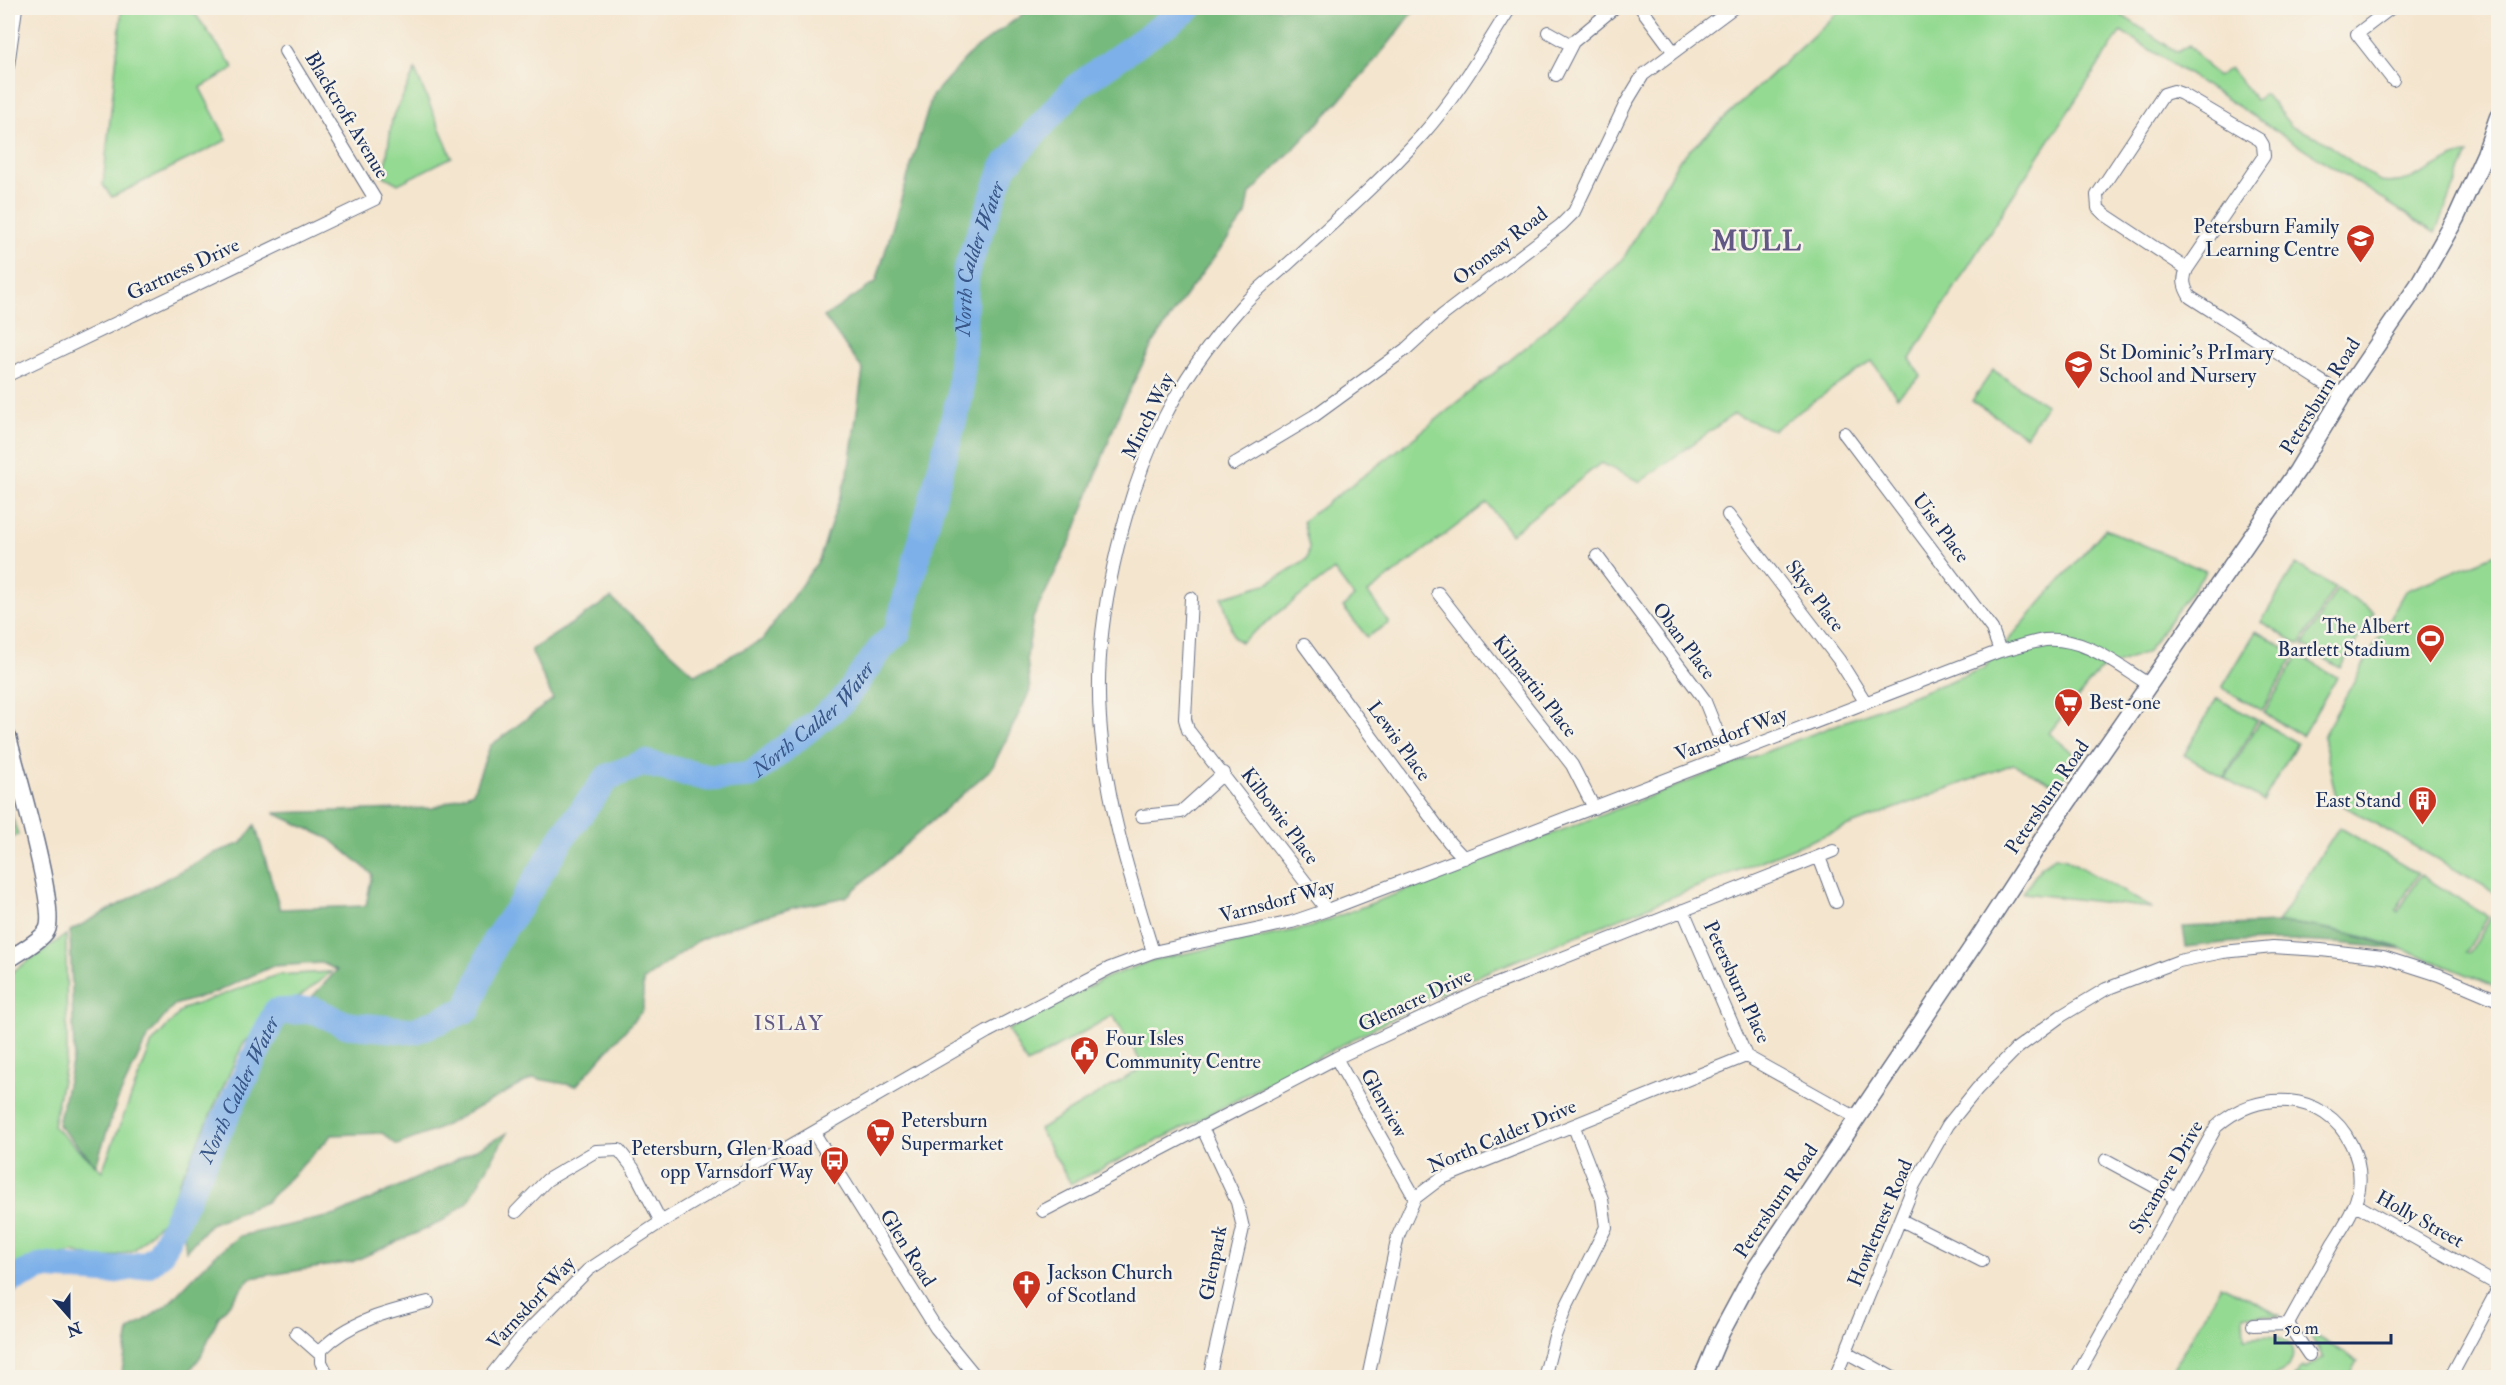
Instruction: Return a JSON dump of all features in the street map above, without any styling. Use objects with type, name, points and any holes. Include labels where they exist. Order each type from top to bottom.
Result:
[{"type":"main road","name":"Petersburn Road","points":[[1702,1377],[1721,1333],[1756,1268],[2047,832],[2297,471],[2343,395],[2418,285],[2446,235],[2485,154],[2499,117]]},
{"type":"main road","points":[[8,737],[35,836],[50,921],[44,934],[8,960]]},
{"type":"street","points":[[8,66],[16,8]]},
{"type":"street","name":"Minch Way","points":[[1153,952],[1112,810],[1100,718],[1099,683],[1110,578],[1140,476],[1163,420],[1196,365],[1241,306],[1365,193],[1424,133],[1467,77],[1510,8]]},
{"type":"street","points":[[1556,75],[1571,45],[1614,8]]},
{"type":"street","points":[[1641,8],[1673,51]]},
{"type":"street","name":"Oronsay Road","points":[[1234,464],[1314,416],[1406,349],[1443,315],[1561,225],[1574,212],[1626,103],[1643,75],[1733,8]]},
{"type":"street","points":[[2391,8],[2357,34],[2393,80]]},
{"type":"street","points":[[1548,32],[1571,45]]},
{"type":"street","name":"Blackcroft Avenue","points":[[285,51],[375,199]]},
{"type":"street","points":[[2187,270],[2104,214],[2096,201],[2097,195],[2168,91],[2182,94],[2260,140],[2264,150],[2264,156],[2187,270],[2184,284],[2190,297],[2343,395]]},
{"type":"street","name":"Gartness Drive","points":[[8,375],[375,199]]},
{"type":"street","name":"Uist Place","points":[[1844,433],[1992,628],[2000,651]]},
{"type":"street","name":"Skye Place","points":[[1728,515],[1839,660],[1866,703]]},
{"type":"street","name":"Oban Place","points":[[1597,556],[1704,699],[1727,756]]},
{"type":"street","name":"Kilmartin Place","points":[[1438,593],[1572,765],[1594,808]]},
{"type":"street","name":"Kilbowie Place","points":[[1191,598],[1185,719],[1188,730],[1224,773],[1328,910]]},
{"type":"street","name":"Varnsdorf Way","points":[[489,1377],[520,1339],[588,1270],[661,1222],[814,1133],[1025,1011],[1110,968],[1153,952],[1292,922],[1328,910],[2000,651],[2045,640],[2072,643],[2104,655],[2150,685]]},
{"type":"street","name":"Lewis Place","points":[[1304,645],[1449,842],[1464,858]]},
{"type":"street","name":"Kilbowie Place","points":[[1143,816],[1181,812],[1224,773]]},
{"type":"street","name":"Glenacre Drive","points":[[1043,1211],[1336,1058],[1489,987],[1833,851]]},
{"type":"street","points":[[1819,857],[1836,902]]},
{"type":"street","name":"Petersburn Place","points":[[1683,910],[1746,1056],[1857,1118]]},
{"type":"street","name":"Howletnest Road","points":[[1836,1377],[1902,1220],[1914,1185],[1948,1125],[1977,1089],[2016,1049],[2061,1016],[2106,989],[2179,961],[2223,952],[2273,947],[2383,957],[2439,975],[2499,1000]]},
{"type":"street","name":"North Calder Drive","points":[[1368,1377],[1398,1236],[1415,1198],[1440,1179],[1746,1056]]},
{"type":"street","name":"Glenview","points":[[1336,1058],[1415,1198]]},
{"type":"street","name":"Sycamore Drive","points":[[2076,1377],[2216,1127],[2228,1115],[2254,1104],[2286,1100],[2302,1102],[2315,1107],[2338,1123],[2346,1134],[2360,1173],[2355,1204]]},
{"type":"street","name":"Glenpark","points":[[1202,1127],[1237,1202],[1243,1228],[1209,1377]]},
{"type":"street","points":[[1544,1377],[1566,1307],[1606,1227],[1602,1199],[1574,1127]]},
{"type":"street","name":"Glen Road","points":[[814,1133],[936,1328],[968,1374]]},
{"type":"street","points":[[516,1212],[547,1180],[596,1151],[619,1150],[633,1168],[661,1222]]},
{"type":"street","points":[[2106,1160],[2176,1198]]},
{"type":"street","points":[[2288,1324],[2355,1204]]},
{"type":"street","name":"Holly Street","points":[[2355,1204],[2499,1287]]},
{"type":"street","points":[[1902,1220],[1982,1261]]},
{"type":"street","points":[[2450,1377],[2499,1287]]},
{"type":"street","points":[[328,1377],[321,1362],[321,1350],[332,1339],[377,1315],[428,1302]]},
{"type":"street","points":[[2253,1325],[2288,1324]]},
{"type":"street","points":[[2288,1324],[2309,1355]]},
{"type":"street","points":[[296,1333],[321,1354]]},
{"type":"street","points":[[1846,1352],[1893,1377]]},
{"type":"green space","points":[[122,8],[191,8],[234,68],[200,88],[227,140],[112,197],[103,185]]},
{"type":"green space","points":[[1031,8],[1416,8],[1357,81],[1250,194],[1246,215],[1185,296],[1152,345],[1122,406],[1073,536],[1033,618],[1027,657],[1030,691],[992,768],[846,897],[792,908],[733,926],[699,940],[643,981],[643,1010],[576,1086],[533,1078],[436,1130],[397,1145],[382,1133],[332,1135],[266,1202],[210,1224],[186,1251],[178,1183],[253,1041],[310,999],[337,970],[322,963],[273,966],[214,993],[174,1005],[147,1038],[116,1104],[96,1165],[58,1125],[74,1054],[70,931],[212,854],[242,843],[255,825],[280,909],[366,906],[372,874],[330,839],[274,813],[433,808],[473,792],[490,746],[553,699],[531,650],[611,598],[695,674],[762,640],[819,560],[848,473],[863,370],[824,317],[876,282],[932,96],[970,53]]},
{"type":"green space","points":[[1843,8],[2111,8],[2177,52],[2189,45],[2217,77],[2230,68],[2256,100],[2265,94],[2292,127],[2317,137],[2380,182],[2405,181],[2447,160],[2468,154],[2435,233],[2121,31],[2006,206],[1910,359],[1921,376],[1897,397],[1872,361],[1773,430],[1734,414],[1640,482],[1601,463],[1511,534],[1487,503],[1368,593],[1389,623],[1367,637],[1343,607],[1354,597],[1334,570],[1241,642],[1234,638],[1222,597],[1269,583],[1307,559],[1309,547],[1303,521],[1410,441],[1531,343],[1623,259],[1679,160]]},
{"type":"green space","points":[[415,70],[452,157],[398,184],[384,176],[392,120]]},
{"type":"green space","points":[[1993,370],[2046,405],[2026,436],[1972,401]]},
{"type":"green space","points":[[2105,529],[2206,571],[2146,653],[2099,671],[2049,733],[2078,757],[2059,786],[2013,764],[1830,833],[1460,983],[1193,1123],[1071,1184],[1039,1129],[1144,1067],[1113,1015],[1027,1064],[1008,1030],[1105,978],[1154,960],[1310,927],[1984,668]]},
{"type":"green space","name":"The Albert Bartlett Stadium","points":[[2498,553],[2498,894],[2337,802],[2323,736],[2405,591]]},
{"type":"green space","points":[[2296,564],[2335,587],[2300,645],[2261,622]]},
{"type":"green space","points":[[2337,589],[2374,612],[2340,668],[2303,645]]},
{"type":"green space","points":[[2256,631],[2295,654],[2262,711],[2222,688]]},
{"type":"green space","points":[[2298,655],[2337,677],[2302,736],[2264,713]]},
{"type":"green space","points":[[2217,698],[2257,720],[2224,778],[2184,755]]},
{"type":"green space","points":[[2260,721],[2297,743],[2263,801],[2225,779]]},
{"type":"green space","points":[[8,805],[18,835],[8,837]]},
{"type":"green space","points":[[2339,827],[2418,874],[2396,910],[2398,912],[2421,875],[2488,917],[2466,952],[2470,953],[2492,916],[2498,920],[2498,988],[2445,965],[2363,937],[2306,925],[2277,923]]},
{"type":"green space","points":[[2055,857],[2066,859],[2152,908],[2023,893],[2042,866]]},
{"type":"green space","points":[[2277,923],[2325,929],[2402,950],[2294,941],[2240,942],[2186,947],[2183,927]]},
{"type":"green space","points":[[66,935],[67,1054],[53,1126],[102,1171],[152,1043],[183,1009],[277,975],[331,972],[243,1044],[162,1221],[134,1250],[102,1260],[73,1252],[8,1266],[8,975]]},
{"type":"green space","points":[[507,1133],[468,1202],[441,1222],[352,1262],[250,1278],[218,1318],[201,1356],[185,1377],[121,1377],[129,1331],[167,1305],[211,1259],[239,1236],[336,1215],[450,1163]]},
{"type":"green space","points":[[2221,1285],[2281,1315],[2243,1315],[2244,1338],[2277,1337],[2287,1341],[2291,1346],[2293,1351],[2291,1363],[2282,1372],[2252,1378],[2169,1377]]},
{"type":"green space","points":[[2307,1331],[2358,1361],[2349,1377],[2294,1377],[2303,1367],[2305,1369],[2324,1357]]},
{"type":"waterway","name":"North Calder Water","points":[[8,1281],[43,1266],[109,1271],[148,1264],[160,1254],[276,1012],[314,1010],[347,1025],[414,1031],[468,1009],[495,941],[563,836],[608,777],[644,763],[709,778],[751,775],[842,702],[882,647],[897,633],[960,396],[966,271],[1004,167],[1076,87],[1189,8]]},
{"type":"waterway","points":[[8,1262],[19,1276]]},
{"type":"place","name":"Petersburn Family Learning Centre","points":[[2360,264]]},
{"type":"place","name":"St Dominic’s PrImary School and Nursery","points":[[2078,390]]},
{"type":"place","name":"The Albert Bartlett Stadium","points":[[2431,664]]},
{"type":"place","name":"Best-one","points":[[2068,728]]},
{"type":"place","name":"East Stand","points":[[2422,826]]},
{"type":"place","name":"Four Isles Community Centre","points":[[1084,1076]]},
{"type":"place","name":"Petersburn Supermarket","points":[[880,1158]]},
{"type":"place","name":"Petersburn, Glen Road opp Varnsdorf Way","points":[[834,1186]]},
{"type":"place","name":"Jackson Church of Scotland","points":[[1026,1310]]},
{"type":"district","name":"MULL","points":[[1757,242]]},
{"type":"district","name":"ISLAY","points":[[789,1023]]}]
